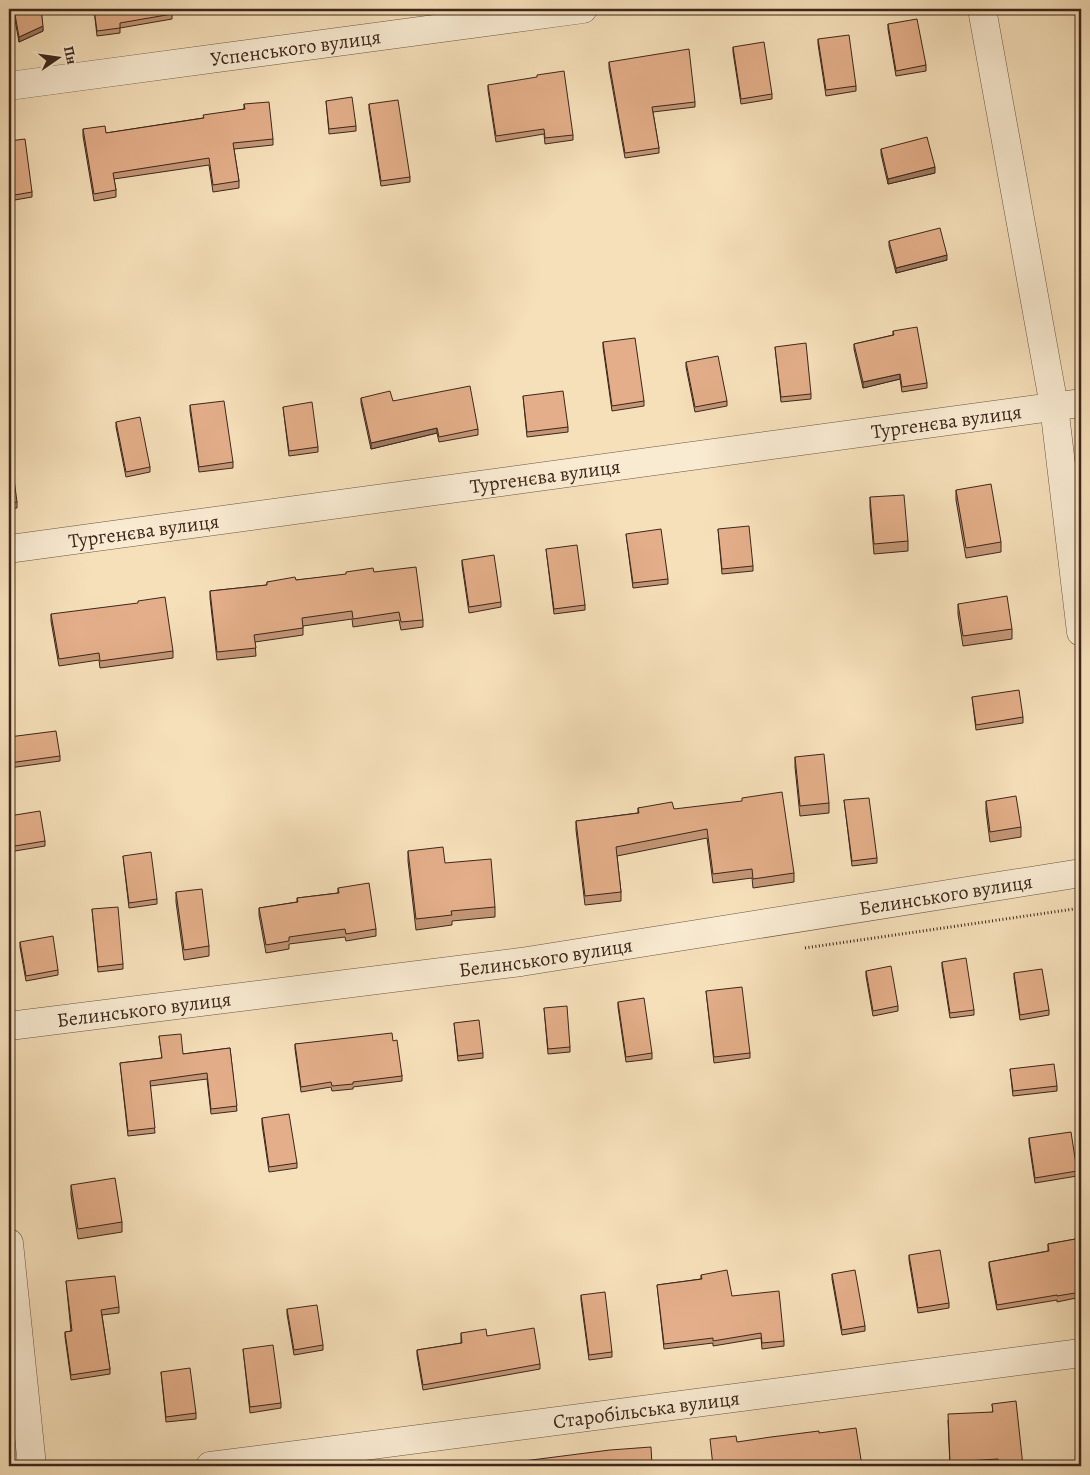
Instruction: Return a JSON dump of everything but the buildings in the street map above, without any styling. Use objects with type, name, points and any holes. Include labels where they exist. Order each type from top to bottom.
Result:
[{"type":"street","name":"Успенського вулиця","points":[[9,86],[583,9]]},
{"type":"street","points":[[982,9],[1054,406],[1081,632]]},
{"type":"street","name":"Тургенєва вулиця","points":[[9,549],[1081,403]]},
{"type":"street","name":"Белинського вулиця","points":[[9,1026],[520,962],[1081,873]]},
{"type":"street","points":[[9,1243],[32,1466]]},
{"type":"street","name":"Старобільська вулиця","points":[[210,1466],[1081,1354]]}]
